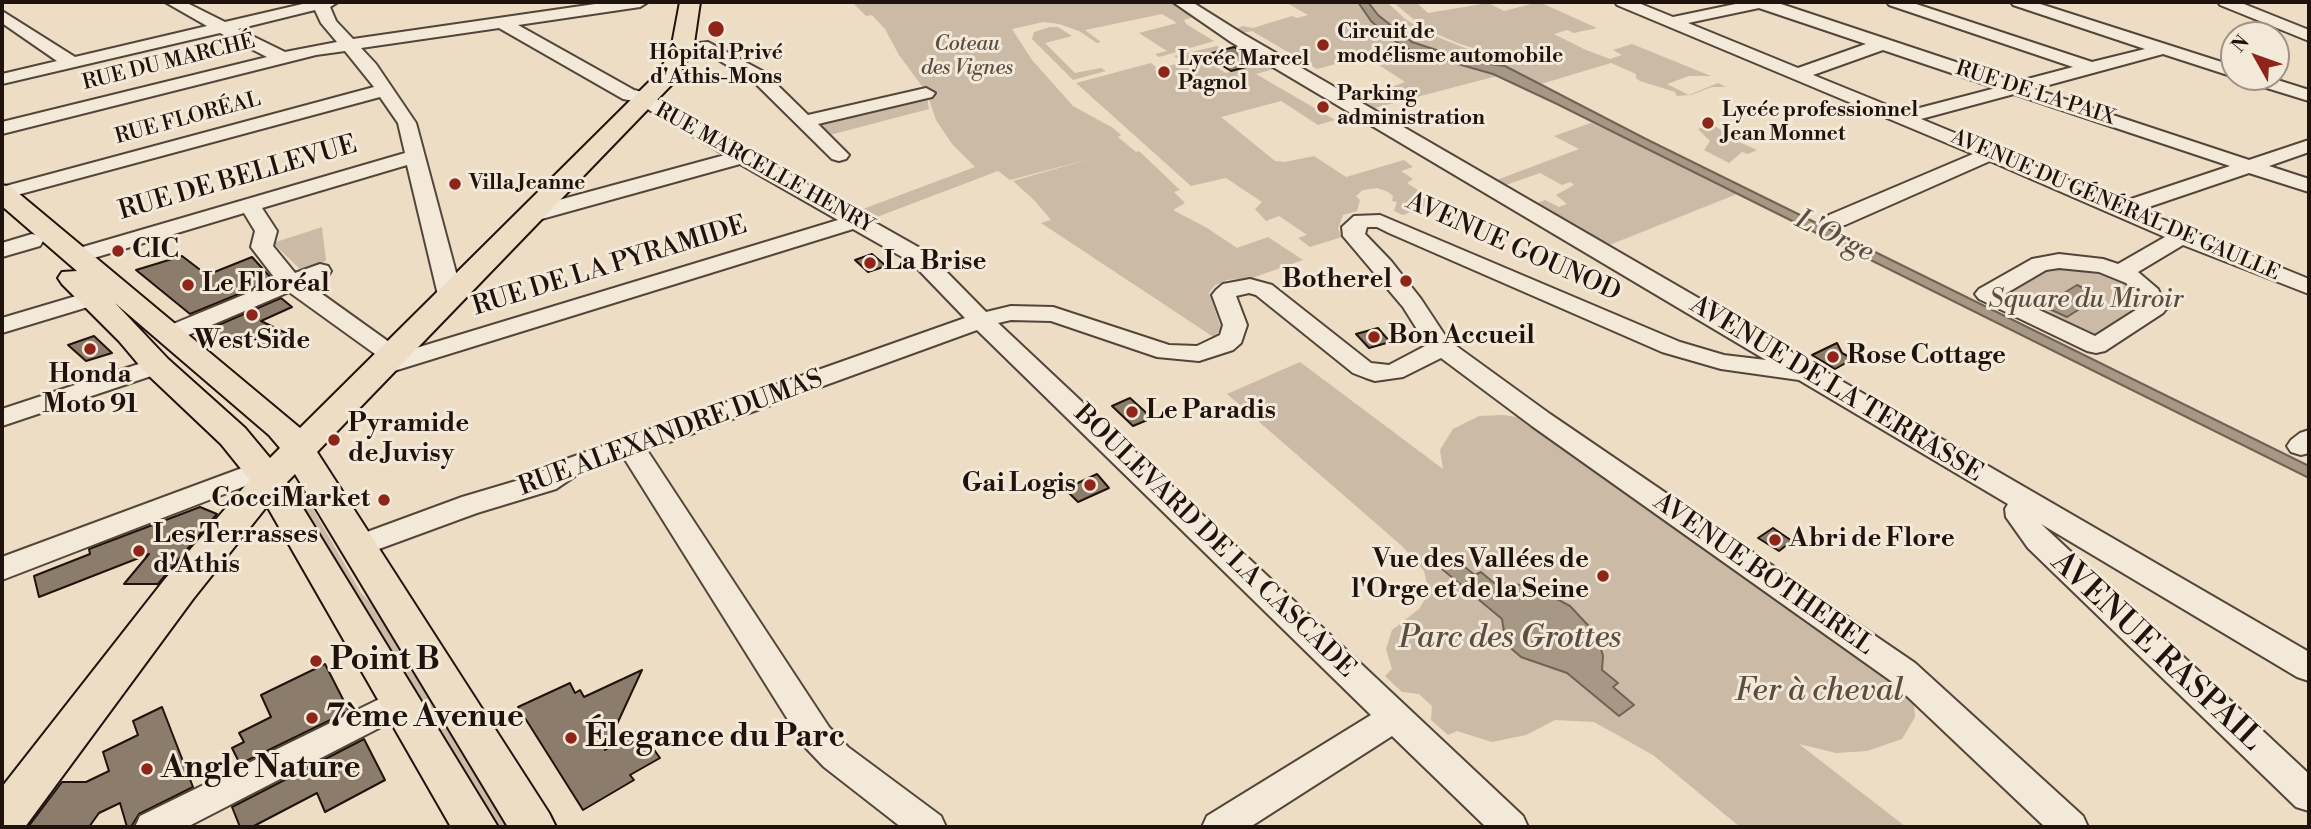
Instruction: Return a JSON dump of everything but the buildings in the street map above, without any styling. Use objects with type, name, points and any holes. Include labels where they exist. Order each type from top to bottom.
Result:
[{"type":"main road","points":[[2,822],[179,589],[283,466],[668,75],[682,50],[690,2]]},
{"type":"main road","points":[[2,193],[281,427],[283,466]]},
{"type":"main road","points":[[2,216],[93,298],[130,334],[157,366],[233,436],[283,466],[314,496],[340,541],[358,546],[533,827]]},
{"type":"main road","points":[[130,334],[170,361],[261,444],[271,445],[402,701],[475,827]]},
{"type":"street","points":[[173,2],[283,58]]},
{"type":"street","points":[[2,79],[324,2],[328,23],[385,90],[407,123],[450,295]]},
{"type":"street","name":"RUE DU MARCHÉ","points":[[2,128],[283,58],[348,45],[640,2]]},
{"type":"street","name":"AVENUE DE LA TERRASSE","points":[[1181,2],[1362,112],[2309,668]]},
{"type":"street","points":[[1623,2],[1766,62]]},
{"type":"street","points":[[1671,22],[1761,2]]},
{"type":"street","name":"RUE DE LA PAIX","points":[[1761,2],[2252,165],[2309,187]]},
{"type":"street","points":[[1895,2],[2090,67]]},
{"type":"street","points":[[2018,2],[2220,67]]},
{"type":"street","points":[[2228,2],[2309,36]]},
{"type":"street","points":[[2,16],[71,62]]},
{"type":"street","name":"RUE MARCELLE HENRY","points":[[501,22],[629,95],[640,97],[919,257]]},
{"type":"street","points":[[1796,75],[1883,44]]},
{"type":"street","points":[[682,50],[709,47],[758,76],[839,155]]},
{"type":"street","points":[[1902,118],[2163,49]]},
{"type":"street","name":"AVENUE DU GÉNÉRAL DE GAULLE","points":[[1766,62],[1990,154],[2181,237],[2309,287]]},
{"type":"street","name":"RUE FLORÉAL","points":[[2,193],[385,90]]},
{"type":"street","points":[[2290,90],[2309,96]]},
{"type":"street","points":[[805,121],[926,93]]},
{"type":"street","points":[[2120,210],[2309,145]]},
{"type":"street","points":[[1837,220],[1990,154]]},
{"type":"street","name":"RUE DE BELLEVUE","points":[[77,256],[415,156]]},
{"type":"street","points":[[530,215],[742,157]]},
{"type":"street","points":[[250,205],[266,231],[262,247],[291,283],[386,360]]},
{"type":"street","name":"RUE DE LA PYRAMIDE","points":[[386,360],[856,221]]},
{"type":"street","name":"AVENUE GOUNOD","points":[[1439,345],[1413,303],[1354,236],[1353,226],[1357,223],[1380,221],[1696,356],[1811,374]]},
{"type":"street","points":[[2121,272],[2134,278],[2146,289],[2155,308],[2096,346],[1987,294],[2048,262],[2088,263],[2121,272],[2181,237]]},
{"type":"street","points":[[2,250],[32,241]]},
{"type":"street","name":"BOULEVARD DE LA CASCADE","points":[[919,257],[971,311],[1510,827]]},
{"type":"street","points":[[170,334],[320,271]]},
{"type":"street","points":[[983,320],[1011,313],[1053,314],[1166,352],[1199,354],[1224,345],[1231,338],[1235,325],[1224,295],[1231,289],[1250,286],[1264,290],[1362,368],[1375,373],[1394,372],[1435,351],[1439,345]]},
{"type":"street","points":[[2,326],[93,298]]},
{"type":"street","name":"RUE ALEXANDRE DUMAS","points":[[358,546],[472,504],[493,500],[533,486],[568,468],[983,320]]},
{"type":"street","name":"AVENUE BOTHEREL","points":[[1439,345],[1552,428],[1903,672],[2070,827]]},
{"type":"street","points":[[2,418],[157,366]]},
{"type":"street","points":[[631,447],[817,737],[836,757],[928,827]]},
{"type":"street","points":[[2,569],[283,466]]},
{"type":"street","name":"AVENUE RASPAIL","points":[[2026,503],[2019,509],[2020,517],[2038,541],[2309,796]]},
{"type":"street","points":[[153,827],[402,701]]},
{"type":"street","points":[[1220,827],[1395,717]]},
{"type":"green space","name":"Coteau des Vignes","points":[[852,2],[1172,2],[1193,17],[1184,20],[1186,24],[1214,41],[1159,57],[1155,54],[1167,51],[1139,33],[1177,23],[1162,14],[1085,30],[1101,42],[1097,43],[1079,31],[1059,24],[1044,22],[1012,29],[1032,60],[1073,106],[1113,128],[1121,135],[1118,137],[1136,152],[1139,151],[1180,190],[1174,192],[1185,203],[1173,210],[1237,248],[1268,237],[1303,260],[1252,278],[1227,280],[1214,286],[1209,293],[1221,328],[1215,338],[1041,223],[1051,220],[1013,181],[1090,159],[1010,180],[998,171],[869,220],[855,212],[975,167],[952,144],[936,120],[927,93],[899,55],[885,29],[872,15],[866,16]]},
{"type":"green space","points":[[1285,2],[1358,2],[1371,21],[1412,50],[1497,76],[1371,109],[1356,100],[1405,82],[1365,56],[1317,69],[1252,31],[1243,33],[1236,29],[1243,26],[1253,28],[1292,16],[1297,18],[1308,15]]},
{"type":"green space","points":[[1368,2],[1387,2],[1404,18],[1427,33],[1493,59],[1499,56],[1425,29],[1393,2],[1416,2],[1428,13],[1488,3],[1504,11],[1539,2],[1597,28],[1574,33],[1567,30],[1554,34],[1586,50],[1610,59],[1622,55],[1613,50],[1632,44],[1711,76],[1689,76],[1667,84],[1689,95],[1718,83],[1726,87],[1712,87],[1691,95],[1677,96],[1675,92],[1640,81],[1636,74],[1611,63],[1541,84],[1506,65],[1473,62],[1412,42],[1378,15]]},
{"type":"green space","points":[[1058,27],[1072,36],[1045,43],[1075,73],[1101,68],[1106,71],[1073,80],[1032,39],[1034,32]]},
{"type":"green space","points":[[1217,46],[1224,50],[1200,57],[1226,73],[1264,62],[1274,69],[1256,74],[1335,120],[1318,125],[1281,101],[1221,117],[1275,161],[1285,162],[1314,156],[1346,177],[1404,160],[1413,167],[1401,171],[1413,179],[1407,183],[1436,202],[1403,215],[1394,211],[1397,202],[1392,201],[1393,196],[1388,192],[1377,188],[1363,190],[1356,196],[1360,200],[1357,211],[1343,215],[1338,229],[1342,237],[1310,247],[1298,238],[1307,235],[1279,216],[1266,221],[1255,209],[1262,202],[1226,178],[1191,186],[1076,83],[1151,63],[1156,67],[1154,70],[1183,62],[1174,56]]},
{"type":"green space","points":[[927,97],[929,109],[826,136],[815,125]]},
{"type":"green space","points":[[1591,123],[1737,194],[1607,246],[1535,204],[1545,200],[1559,207],[1567,204],[1556,195],[1574,185],[1570,182],[1562,185],[1540,173],[1503,186],[1494,181],[1579,149],[1554,136]]},
{"type":"green space","points":[[1712,124],[1737,141],[1757,150],[1748,154],[1742,152],[1729,163],[1704,150],[1710,141],[1698,129]]},
{"type":"green space","points":[[322,227],[326,261],[301,270],[273,243]]},
{"type":"green space","name":"Square du Miroir","points":[[2048,265],[2078,265],[2131,282],[2142,299],[2138,305],[2146,308],[2098,339],[2002,293]]},
{"type":"green space","name":"Parc des Grottes","points":[[1300,362],[1443,469],[1440,450],[1453,429],[1479,416],[1523,418],[1913,695],[1915,717],[1902,739],[1867,751],[1836,753],[1799,744],[1906,827],[1740,827],[1653,755],[1594,722],[1555,720],[1526,735],[1492,742],[1457,731],[1448,735],[1431,720],[1432,706],[1419,694],[1402,692],[1385,676],[1392,669],[1386,649],[1392,630],[1419,609],[1429,593],[1424,571],[1402,546],[1227,394]]},
{"type":"green space","points":[[309,502],[361,593],[382,614],[405,646],[507,827],[493,827],[300,505]]},
{"type":"water","name":"L'Orge","points":[[1358,2],[1368,2],[1378,15],[1412,42],[1473,62],[1505,66],[1646,139],[2309,466],[2309,478],[1557,104],[1493,74],[1412,51],[1390,38],[1371,21]]},
{"type":"water","points":[[2077,285],[2100,296],[2067,317],[2043,306]]},
{"type":"water","points":[[1457,561],[1475,575],[1481,572],[1494,583],[1522,585],[1540,590],[1570,606],[1597,635],[1603,656],[1602,670],[1618,683],[1613,687],[1634,705],[1619,716],[1567,673],[1521,657],[1506,644],[1502,619],[1442,569]]},
{"type":"place","name":"Hôpital Privé d'Athis-Mons","points":[[716,29]]},
{"type":"place","name":"Circuit de modélisme automobile","points":[[1323,45]]},
{"type":"place","name":"Lycée Marcel Pagnol","points":[[1164,72]]},
{"type":"place","name":"Parking administration","points":[[1323,107]]},
{"type":"place","name":"Lycée professionnel Jean Monnet","points":[[1708,123]]},
{"type":"place","name":"Villa Jeanne","points":[[455,184]]},
{"type":"place","name":"CIC","points":[[118,251]]},
{"type":"place","name":"La Brise","points":[[870,263]]},
{"type":"place","name":"Botherel","points":[[1406,281]]},
{"type":"place","name":"Le Floréal","points":[[188,285]]},
{"type":"place","name":"West Side","points":[[252,315]]},
{"type":"place","name":"Bon Accueil","points":[[1374,337]]},
{"type":"place","name":"Honda Moto 91","points":[[90,349]]},
{"type":"place","name":"Rose Cottage","points":[[1833,357]]},
{"type":"place","name":"Le Paradis","points":[[1132,412]]},
{"type":"place","name":"Pyramide de Juvisy","points":[[334,440]]},
{"type":"place","name":"Gai Logis","points":[[1090,485]]},
{"type":"place","name":"CocciMarket","points":[[384,500]]},
{"type":"place","name":"Abri de Flore","points":[[1775,540]]},
{"type":"place","name":"Les Terrasses d'Athis","points":[[139,551]]},
{"type":"place","name":"Vue des Vallées de l'Orge et de la Seine","points":[[1603,576]]},
{"type":"place","name":"Point B","points":[[316,661]]},
{"type":"place","name":"7ème Avenue","points":[[312,718]]},
{"type":"place","name":"Élegance du Parc","points":[[571,738]]},
{"type":"place","name":"Angle Nature","points":[[147,769]]},
{"type":"park label","name":"Fer à cheval","points":[[1819,692]]}]
